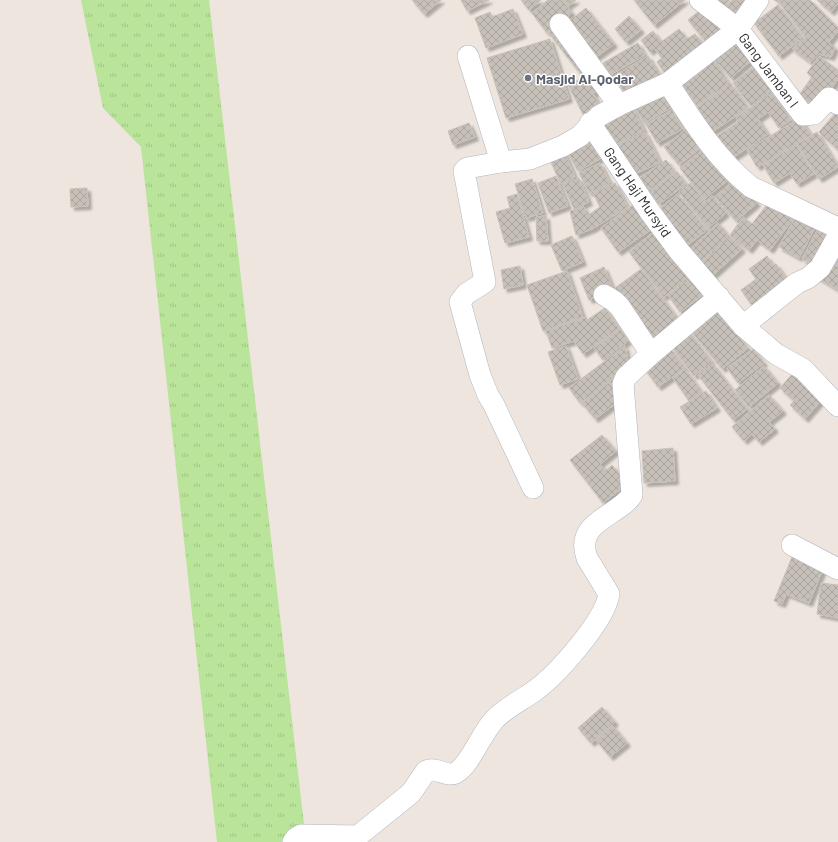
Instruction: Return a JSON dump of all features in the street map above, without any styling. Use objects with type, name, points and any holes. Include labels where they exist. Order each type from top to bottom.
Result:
[{"type":"street","points":[[700,0],[738,29]]},
{"type":"street","points":[[533,488],[488,395],[480,375],[460,302],[466,294],[484,282],[464,171],[467,168],[501,162],[530,160],[564,146],[580,136],[590,123],[619,105],[668,83],[738,29],[758,0]]},
{"type":"street","points":[[560,24],[619,105]]},
{"type":"street","name":"Gang Jamban I","points":[[738,29],[803,114],[814,114],[829,98],[838,104]]},
{"type":"street","points":[[468,56],[501,162]]},
{"type":"street","points":[[668,83],[713,149],[741,179],[751,187],[838,228]]},
{"type":"street","name":"Gang Haji Mursyid","points":[[590,123],[664,232],[743,326],[776,354],[802,369],[838,406]]},
{"type":"street","points":[[743,326],[797,283],[808,278],[820,268],[838,236]]},
{"type":"street","points":[[604,294],[614,301],[624,312],[651,354]]},
{"type":"street","points":[[293,842],[301,835],[358,836],[411,793],[426,771],[436,769],[450,775],[456,773],[463,767],[483,734],[493,721],[548,680],[586,636],[600,617],[609,594],[584,552],[585,544],[592,527],[632,495],[623,384],[626,377],[651,354],[719,297]]},
{"type":"street","points":[[792,545],[838,569]]},
{"type":"green space","points":[[81,0],[209,0],[306,842],[217,842],[141,147],[103,108]]},
{"type":"building","points":[[412,0],[441,0],[424,14]]},
{"type":"building","points":[[461,0],[489,0],[467,11]]},
{"type":"building","points":[[521,0],[541,0],[529,10]]},
{"type":"building","points":[[548,0],[562,0],[572,13],[547,33],[532,13]]},
{"type":"building","points":[[563,0],[576,0],[568,6]]},
{"type":"building","points":[[634,0],[685,0],[654,25]]},
{"type":"building","points":[[710,0],[730,0],[718,11]]},
{"type":"building","points":[[732,0],[750,0],[729,19],[721,10]]},
{"type":"building","points":[[774,0],[810,0],[838,28],[838,31],[829,42],[835,48],[831,57],[819,54],[810,62],[792,49],[806,38],[780,3]]},
{"type":"building","points":[[817,0],[838,0],[838,3],[831,12]]},
{"type":"building","points":[[778,5],[803,38],[779,56],[754,23]]},
{"type":"building","points":[[704,7],[726,33],[710,47],[688,20]]},
{"type":"building","points":[[586,8],[614,44],[595,58],[568,22]]},
{"type":"building","points":[[513,9],[523,34],[486,48],[475,18],[490,12],[492,17]]},
{"type":"building","points":[[629,16],[641,30],[626,42],[615,29]]},
{"type":"building","points":[[556,27],[586,65],[578,71],[549,33]]},
{"type":"building","points":[[679,29],[687,39],[695,34],[707,49],[668,78],[657,62],[662,58],[654,48],[650,52],[641,40],[653,31],[661,42]]},
{"type":"building","points":[[736,37],[754,58],[731,78],[713,57]]},
{"type":"building","name":"Masjid Al-Qodar","points":[[550,39],[569,99],[506,118],[487,58]]},
{"type":"building","points":[[638,43],[645,55],[610,75],[603,63]]},
{"type":"building","points":[[648,56],[662,79],[628,99],[614,76]]},
{"type":"building","points":[[819,56],[838,70],[838,79],[817,108],[799,95],[812,77],[807,73]]},
{"type":"building","points":[[712,58],[729,83],[697,106],[679,81]]},
{"type":"building","points":[[761,61],[779,85],[751,106],[733,83]]},
{"type":"building","points":[[594,72],[602,89],[593,93],[601,109],[585,118],[568,85]]},
{"type":"building","points":[[731,84],[748,108],[712,132],[696,108]]},
{"type":"building","points":[[662,88],[672,107],[644,123],[633,104]]},
{"type":"building","points":[[772,93],[791,120],[779,128],[768,112],[758,119],[768,134],[728,161],[713,139],[738,122],[736,118]]},
{"type":"building","points":[[631,105],[644,130],[610,147],[597,122]]},
{"type":"building","points":[[672,110],[682,129],[657,143],[646,124]]},
{"type":"building","points":[[838,110],[838,148],[837,149],[819,132]]},
{"type":"building","points":[[800,118],[811,135],[757,167],[747,150]]},
{"type":"building","points":[[469,123],[475,137],[453,145],[448,131]]},
{"type":"building","points":[[688,128],[703,146],[679,165],[664,147]]},
{"type":"building","points":[[645,132],[660,162],[631,176],[616,146]]},
{"type":"building","points":[[817,132],[838,167],[819,179],[797,144]]},
{"type":"building","points":[[590,139],[600,159],[578,171],[567,151]]},
{"type":"building","points":[[796,145],[814,174],[797,184],[790,173],[774,183],[763,165]]},
{"type":"building","points":[[702,150],[727,181],[704,199],[680,168]]},
{"type":"building","points":[[564,151],[575,177],[561,184],[549,158]]},
{"type":"building","points":[[666,160],[675,172],[647,192],[638,179]]},
{"type":"building","points":[[600,163],[610,183],[589,193],[579,173]]},
{"type":"building","points":[[677,172],[686,184],[659,204],[650,192]]},
{"type":"building","points":[[556,176],[568,206],[549,213],[538,183]]},
{"type":"building","points":[[579,178],[589,202],[574,209],[563,185]]},
{"type":"building","points":[[532,179],[543,213],[526,218],[515,184]]},
{"type":"building","points":[[736,179],[757,203],[736,221],[715,197]]},
{"type":"building","points":[[615,183],[628,207],[592,229],[576,235],[570,211],[584,207],[587,216],[600,207],[593,193]]},
{"type":"building","points":[[690,183],[705,202],[712,195],[726,213],[708,228],[679,192]]},
{"type":"building","points":[[87,188],[88,206],[71,207],[70,189]]},
{"type":"building","points":[[517,194],[529,237],[505,243],[496,212],[510,208],[507,197]]},
{"type":"building","points":[[678,194],[707,230],[684,248],[655,212]]},
{"type":"building","points":[[772,198],[795,216],[770,250],[757,240],[749,250],[730,235],[743,217],[752,224]]},
{"type":"building","points":[[634,204],[652,229],[618,252],[601,228]]},
{"type":"building","points":[[798,213],[817,224],[799,258],[779,247]]},
{"type":"building","points":[[546,216],[548,241],[537,241],[536,217]]},
{"type":"building","points":[[718,223],[729,236],[699,264],[688,251]]},
{"type":"building","points":[[820,225],[836,234],[818,268],[802,259]]},
{"type":"building","points":[[656,230],[691,275],[664,297],[629,252]]},
{"type":"building","points":[[572,236],[583,262],[562,271],[551,245]]},
{"type":"building","points":[[731,237],[742,249],[712,276],[702,263]]},
{"type":"building","points":[[831,255],[838,259],[838,290],[817,277]]},
{"type":"building","points":[[767,256],[773,265],[776,264],[792,286],[756,311],[741,290],[756,279],[749,269]]},
{"type":"building","points":[[520,266],[523,285],[504,289],[501,270]]},
{"type":"building","points":[[604,267],[613,289],[589,300],[580,278]]},
{"type":"building","points":[[641,269],[680,322],[648,346],[646,330],[615,288]]},
{"type":"building","points":[[567,271],[583,317],[543,331],[527,285]]},
{"type":"building","points":[[691,278],[704,294],[680,312],[668,295]]},
{"type":"building","points":[[605,308],[619,328],[583,354],[574,341],[552,348],[546,331],[586,317],[587,320]]},
{"type":"building","points":[[717,311],[748,348],[722,369],[692,332]]},
{"type":"building","points":[[620,329],[628,341],[603,360],[594,348]]},
{"type":"building","points":[[688,331],[712,362],[694,376],[670,344]]},
{"type":"building","points":[[566,346],[578,379],[560,385],[548,352]]},
{"type":"building","points":[[625,346],[629,367],[580,403],[569,388]]},
{"type":"building","points":[[670,348],[685,368],[658,387],[644,368]]},
{"type":"building","points":[[753,349],[764,363],[738,383],[727,368]]},
{"type":"building","points":[[713,364],[747,409],[733,420],[698,375]]},
{"type":"building","points":[[764,366],[778,383],[749,407],[735,390]]},
{"type":"building","points":[[685,369],[702,392],[689,401],[673,378]]},
{"type":"building","points":[[795,371],[825,396],[805,419],[790,405],[794,401],[780,388]]},
{"type":"building","points":[[610,382],[623,398],[595,419],[582,403]]},
{"type":"building","points":[[706,391],[717,408],[691,424],[680,407]]},
{"type":"building","points":[[769,395],[783,411],[769,422],[775,429],[759,442],[752,434],[744,441],[732,427]]},
{"type":"building","points":[[602,435],[616,451],[600,464],[605,471],[612,465],[627,484],[603,503],[570,460]]},
{"type":"building","points":[[673,448],[675,481],[644,483],[642,451]]},
{"type":"building","points":[[792,557],[823,569],[809,603],[786,594],[782,604],[774,601]]},
{"type":"building","points":[[821,583],[838,585],[838,618],[817,614]]},
{"type":"building","points":[[602,707],[615,722],[591,743],[578,728]]},
{"type":"building","points":[[613,726],[627,743],[610,757],[596,740]]},
{"type":"place","name":"Masjid Al-Qodar","points":[[528,78]]}]
